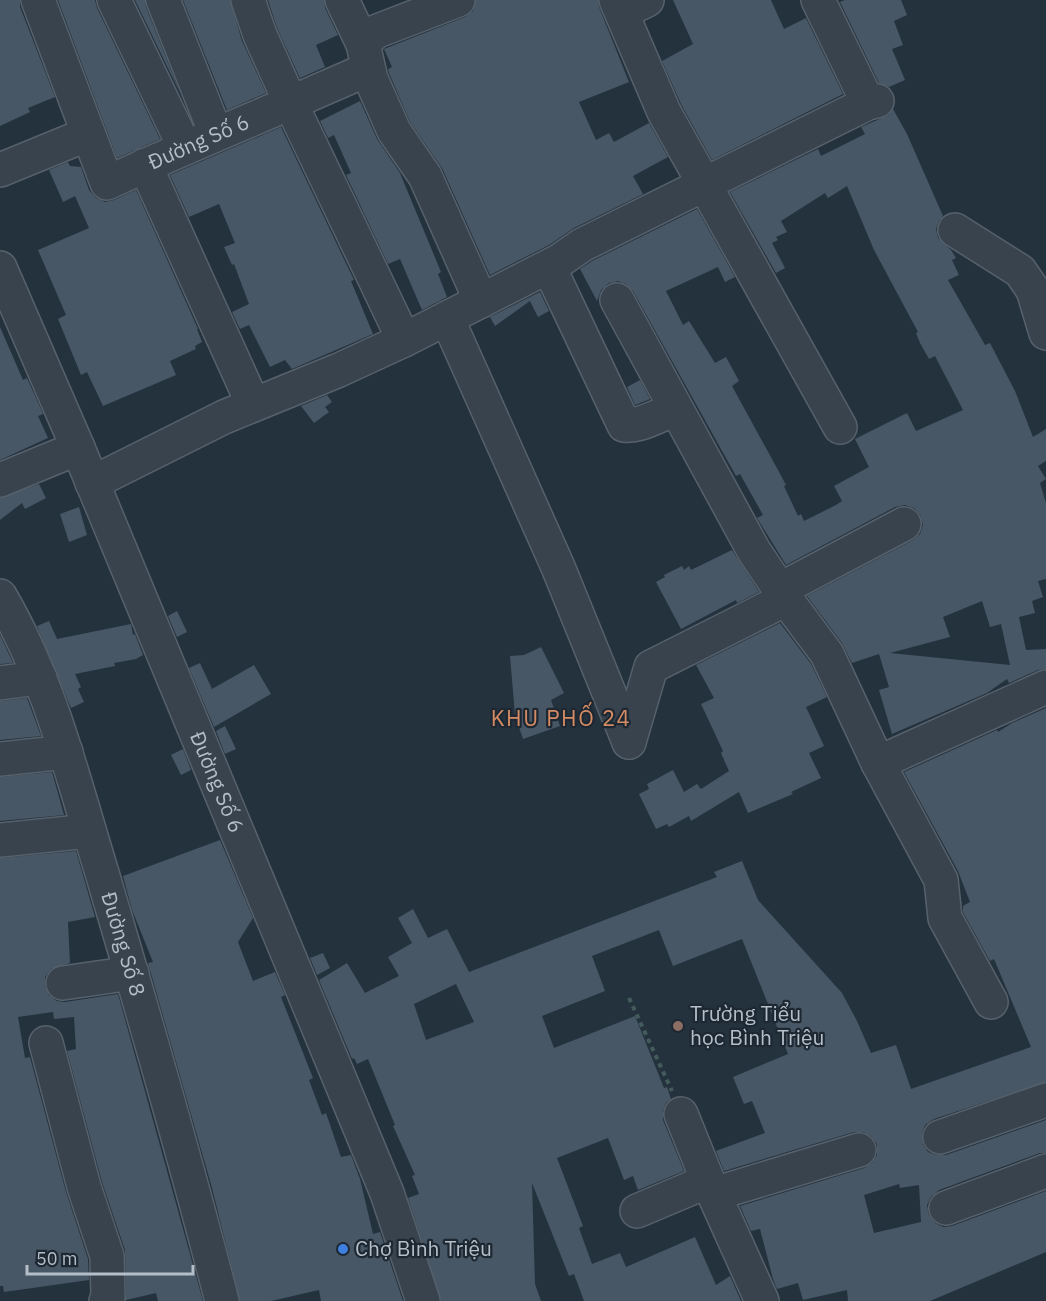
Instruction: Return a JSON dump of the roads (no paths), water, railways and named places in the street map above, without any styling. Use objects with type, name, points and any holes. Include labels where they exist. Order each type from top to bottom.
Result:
[{"type":"street","points":[[0,170],[88,134],[38,0]]},
{"type":"street","points":[[114,0],[185,148]]},
{"type":"street","points":[[163,0],[216,134]]},
{"type":"street","points":[[248,0],[260,35],[291,104],[404,340]]},
{"type":"street","points":[[342,0],[394,131],[425,176],[481,301]]},
{"type":"street","name":"Đường Số 6","points":[[88,134],[107,183],[216,134],[291,104],[365,56],[375,32],[458,0]]},
{"type":"street","points":[[92,483],[253,404],[339,370],[404,340],[549,267],[582,245],[872,102],[818,0]]},
{"type":"street","points":[[628,4],[664,112],[840,427]]},
{"type":"street","points":[[145,165],[253,404]]},
{"type":"street","points":[[955,230],[1020,272],[1033,290],[1046,333]]},
{"type":"street","points":[[549,267],[624,425],[640,424],[676,410]]},
{"type":"street","name":"Đường Số 6","points":[[0,268],[78,448],[387,1193],[423,1301]]},
{"type":"street","points":[[617,300],[754,551],[826,654],[878,763],[941,880],[945,918],[992,1002]]},
{"type":"street","points":[[447,318],[558,567],[629,742],[651,667],[904,524]]},
{"type":"street","points":[[0,480],[78,448]]},
{"type":"street","name":"Đường Số 8","points":[[0,596],[40,678],[66,752],[132,973],[196,1199],[222,1301]]},
{"type":"street","points":[[0,683],[40,678]]},
{"type":"street","points":[[878,763],[1046,687]]},
{"type":"street","points":[[0,759],[66,752]]},
{"type":"street","points":[[0,840],[89,831]]},
{"type":"street","points":[[63,983],[132,973]]},
{"type":"street","points":[[46,1043],[84,1187],[107,1256],[108,1298],[106,1301]]},
{"type":"street","points":[[940,1137],[1046,1100]]},
{"type":"street","points":[[681,1114],[762,1301]]},
{"type":"street","points":[[637,1211],[711,1187],[859,1150]]},
{"type":"street","points":[[946,1208],[1046,1171]]},
{"type":"place","name":"Trường Tiểu học Bình Triệu","points":[[678,1026]]},
{"type":"place","name":"Chợ Bình Triệu","points":[[343,1249]]},
{"type":"district","name":"KHU PHỐ 24","points":[[561,718]]}]
